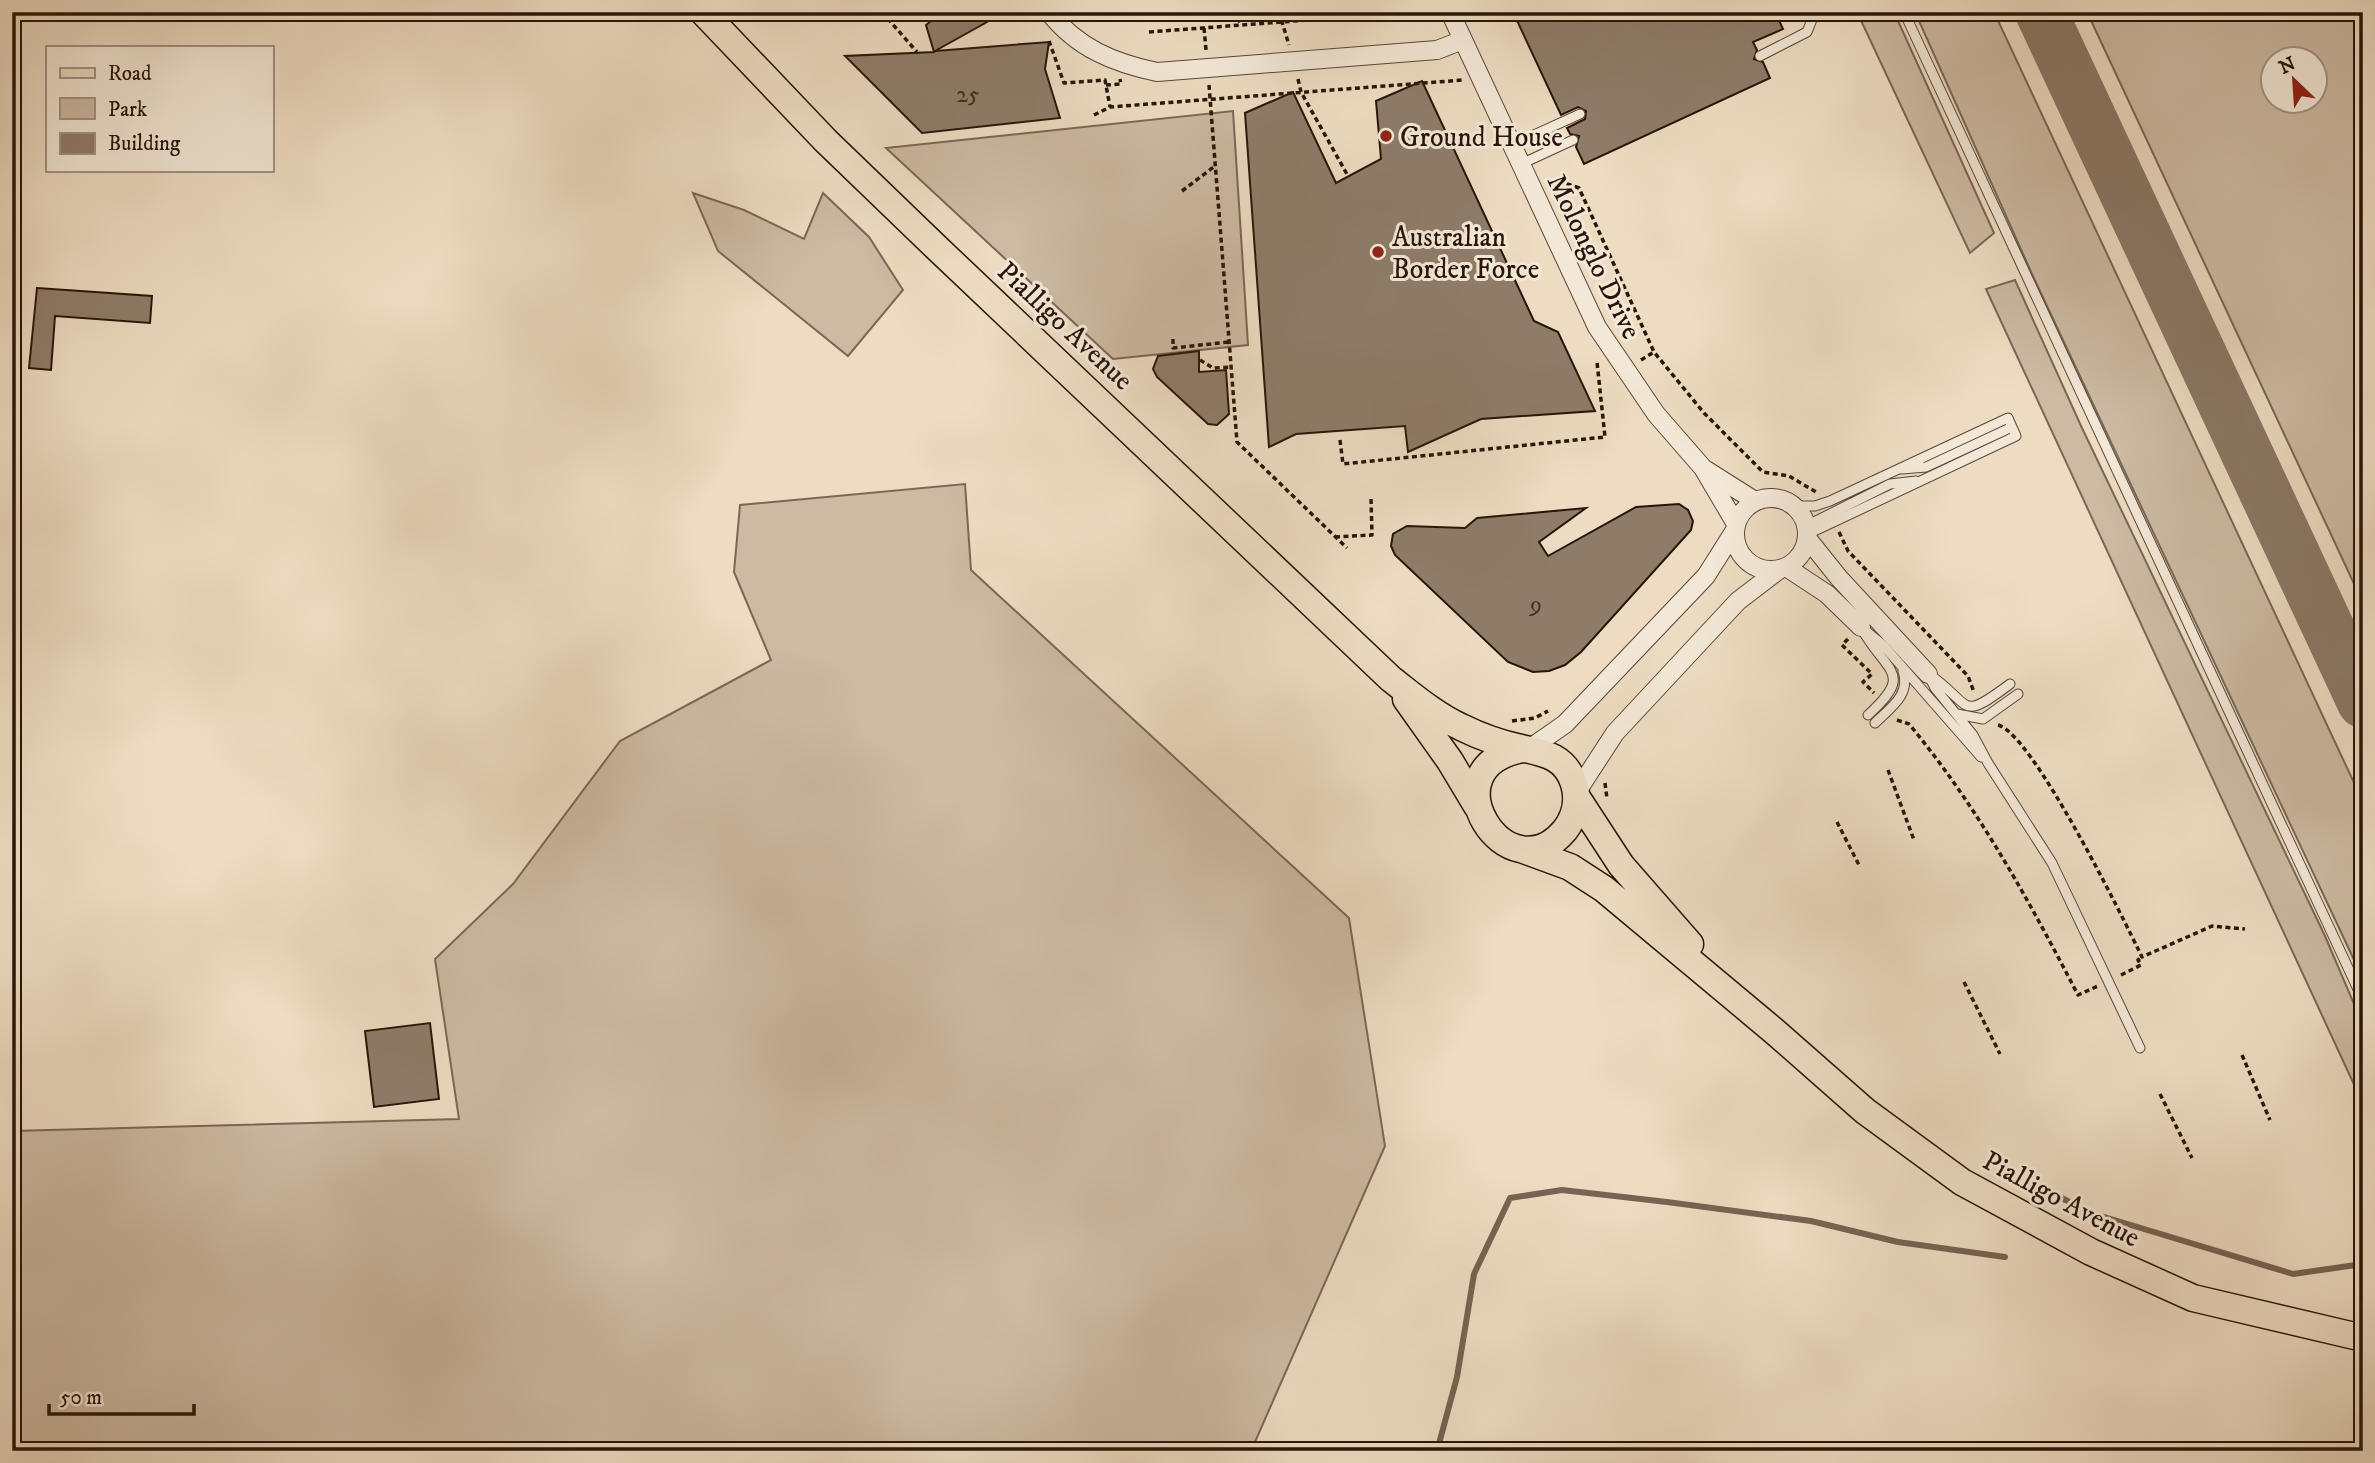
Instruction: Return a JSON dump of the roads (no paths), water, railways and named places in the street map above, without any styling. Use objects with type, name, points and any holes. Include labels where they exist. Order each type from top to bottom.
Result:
[{"type":"main road","name":"Pialligo Avenue","points":[[703,12],[826,141],[1391,679],[1453,723],[1526,749]]},
{"type":"main road","name":"Pialligo Avenue","points":[[1391,679],[1450,761],[1477,806]]},
{"type":"main road","points":[[1526,749],[1548,754],[1564,766],[1576,794],[1570,822],[1559,836],[1535,847],[1517,847],[1490,833],[1477,806],[1478,785],[1487,767],[1503,754],[1526,749]]},
{"type":"main road","name":"Pialligo Avenue","points":[[1576,794],[1633,879],[1774,1031]]},
{"type":"main road","name":"Pialligo Avenue","points":[[1517,847],[1553,859],[1590,879],[1774,1031],[1865,1111],[1962,1182],[2032,1222],[2193,1298],[2363,1338]]},
{"type":"street","name":"Molonglo Drive","points":[[1450,12],[1597,327],[1665,426],[1703,468],[1736,527]]},
{"type":"street","points":[[1046,21],[1084,47],[1121,63],[1157,72],[1437,50],[1463,40]]},
{"type":"street","name":"Molonglo Drive","points":[[1703,468],[1755,501]]},
{"type":"street","points":[[1526,749],[1706,576],[1741,515],[1755,501],[1776,498],[1794,506],[1807,532],[1867,621]]},
{"type":"street","points":[[1736,527],[1735,542],[1747,561],[1757,568],[1783,568],[1817,586],[1867,621],[1928,674]]},
{"type":"street","points":[[1576,794],[1609,739],[1738,601],[1798,558],[1807,532]]},
{"type":"lane","points":[[1760,56],[1807,32],[1815,12]]},
{"type":"lane","points":[[1904,12],[2363,1000]]},
{"type":"lane","points":[[1512,145],[1580,114]]},
{"type":"lane","points":[[1521,164],[1573,140]]},
{"type":"lane","points":[[1794,506],[1825,503],[1894,471],[2012,427],[1921,481],[1807,532]]},
{"type":"lane","points":[[1807,532],[1890,484],[1921,481]]},
{"type":"lane","points":[[1867,621],[1899,663],[1987,763]]},
{"type":"lane","points":[[1867,621],[1893,676],[1893,691],[1885,706]]},
{"type":"lane","points":[[1871,719],[1906,688],[1904,673],[1899,663]]},
{"type":"lane","points":[[1928,674],[1959,703],[1979,706],[2010,684]]},
{"type":"lane","points":[[1928,674],[1935,688],[1973,735],[1987,763],[2052,863],[2140,1048]]},
{"type":"lane","points":[[1953,711],[1970,719],[1987,717],[2018,694]]},
{"type":"waterway","points":[[1437,1451],[1457,1377],[1474,1274],[1510,1198],[1562,1190],[1667,1202],[1811,1221],[1898,1242],[2005,1257]]},
{"type":"waterway","points":[[2044,1199],[2048,1191],[2091,1213],[2293,1274],[2363,1264]]},
{"type":"place","name":"Ground House","points":[[1386,136]]},
{"type":"place","name":"Australian Border Force","points":[[1378,252]]}]
